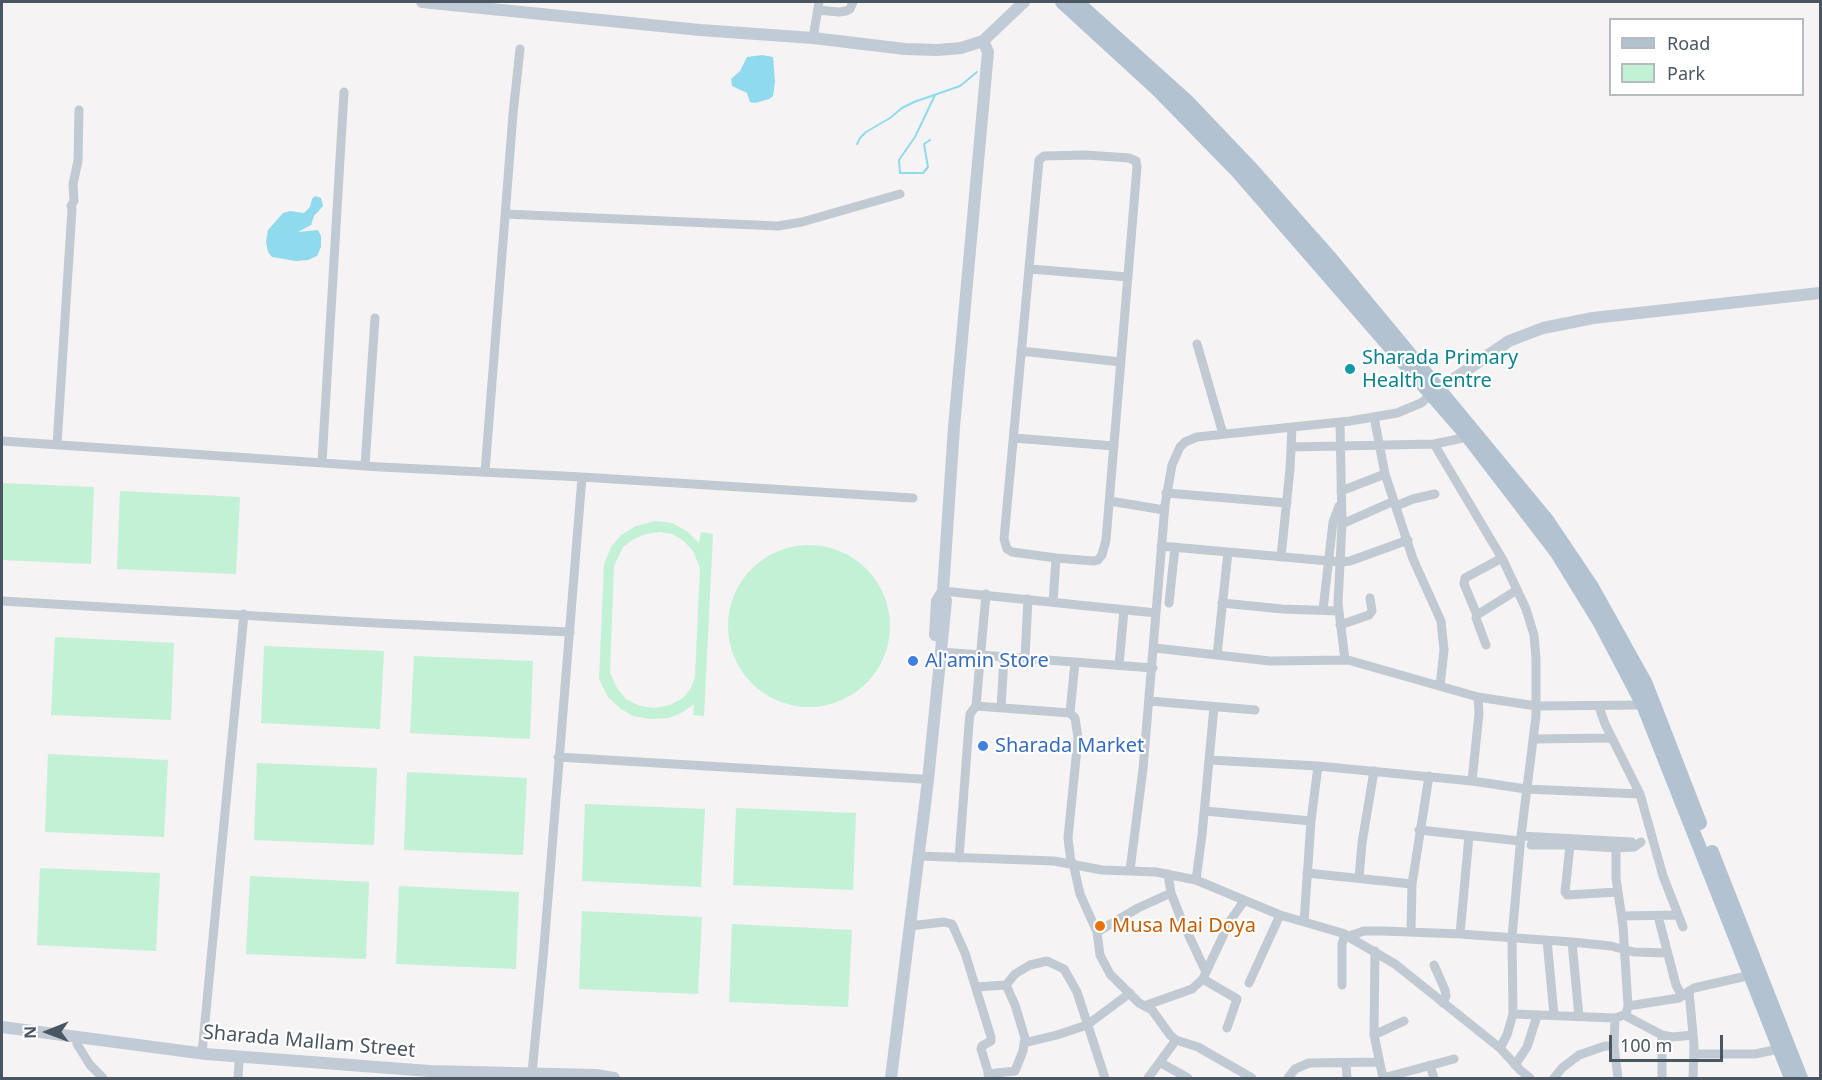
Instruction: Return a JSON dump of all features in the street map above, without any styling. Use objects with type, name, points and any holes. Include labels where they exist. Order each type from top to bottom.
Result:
[{"type":"main road","points":[[1062,2],[1158,90],[1222,154],[1435,392],[1475,430],[1550,523],[1592,587],[1621,637],[1656,708],[1801,1078]]},
{"type":"main road","points":[[1077,2],[1188,102],[1236,151],[1332,261],[1557,553],[1600,623],[1643,705],[1791,1078]]},
{"type":"street","points":[[422,2],[700,30],[813,38],[905,49],[986,47]]},
{"type":"street","points":[[813,38],[819,6],[839,12],[850,9],[854,2]]},
{"type":"street","points":[[891,1078],[919,856],[946,600],[944,591],[954,427],[986,47],[1024,2]]},
{"type":"street","points":[[485,472],[520,48]]},
{"type":"street","points":[[322,462],[344,92]]},
{"type":"street","points":[[57,445],[71,206],[74,201],[73,184],[78,161],[79,110]]},
{"type":"street","points":[[1123,156],[1134,159],[1137,166],[1128,277],[1110,501],[1106,540],[1101,558],[1094,561],[1012,552],[1005,547],[1004,539],[1040,158],[1123,156]]},
{"type":"street","points":[[505,214],[778,226],[802,222],[900,194]]},
{"type":"street","points":[[1030,269],[1128,277]]},
{"type":"street","points":[[1130,870],[1150,701],[1166,493],[1172,465],[1180,447],[1185,442],[1197,437],[1340,422],[1401,412],[1421,403],[1509,341],[1555,324],[1821,293]]},
{"type":"street","points":[[365,465],[375,318]]},
{"type":"street","points":[[1197,344],[1224,434]]},
{"type":"street","points":[[1022,351],[1120,362]]},
{"type":"street","points":[[1374,417],[1385,474],[1420,578],[1429,591],[1441,621],[1444,650],[1440,686]]},
{"type":"street","points":[[1340,422],[1342,524],[1339,611],[1345,660]]},
{"type":"street","points":[[1281,557],[1292,427]]},
{"type":"street","points":[[1291,447],[1434,444],[1468,437]]},
{"type":"street","points":[[1014,438],[1114,446]]},
{"type":"street","points":[[2,441],[913,498]]},
{"type":"street","points":[[1434,444],[1502,558],[1531,623],[1533,636],[1536,706],[1520,838],[1512,937],[1513,1014],[1500,1048]]},
{"type":"street","points":[[1341,491],[1385,474]]},
{"type":"street","points":[[532,1074],[582,477]]},
{"type":"street","points":[[1166,493],[1287,503]]},
{"type":"street","points":[[1342,524],[1395,504],[1435,494]]},
{"type":"street","points":[[1110,501],[1164,510]]},
{"type":"street","points":[[1323,610],[1333,522],[1341,502]]},
{"type":"street","points":[[1161,546],[1340,562],[1350,561],[1408,540]]},
{"type":"street","points":[[1169,603],[1175,547]]},
{"type":"street","points":[[1217,655],[1228,552]]},
{"type":"street","points":[[1053,602],[1056,558]]},
{"type":"street","points":[[1486,645],[1464,584],[1465,578],[1502,558]]},
{"type":"street","points":[[1477,615],[1517,590]]},
{"type":"street","points":[[944,591],[1156,613]]},
{"type":"street","points":[[884,1078],[921,779],[937,601],[944,591]]},
{"type":"street","points":[[959,858],[970,714],[976,706],[986,594]]},
{"type":"street","points":[[1340,625],[1369,615],[1372,611],[1370,598]]},
{"type":"street","points":[[1024,658],[1028,599]]},
{"type":"street","points":[[2,601],[570,632]]},
{"type":"street","points":[[1222,603],[1282,609],[1339,611]]},
{"type":"street","points":[[1119,665],[1124,610]]},
{"type":"street","points":[[202,1053],[244,614]]},
{"type":"street","points":[[1155,648],[1270,661],[1345,660],[1478,697],[1536,706],[1643,705]]},
{"type":"street","points":[[941,652],[1153,668]]},
{"type":"street","points":[[1001,708],[1004,657]]},
{"type":"street","points":[[1075,662],[1070,713],[1077,722],[1078,738],[1068,837],[1080,894],[1097,932],[1100,955],[1107,970],[1144,1006],[1152,1010],[1176,1040],[1198,1047],[1252,1078]]},
{"type":"street","points":[[1472,781],[1479,713],[1478,697]]},
{"type":"street","points":[[1150,701],[1255,710]]},
{"type":"street","points":[[976,706],[1070,713]]},
{"type":"street","points":[[1599,706],[1605,724],[1640,794],[1666,885],[1683,927]]},
{"type":"street","points":[[1196,880],[1205,811],[1214,707]]},
{"type":"street","points":[[1533,739],[1612,738]]},
{"type":"street","points":[[558,757],[921,779]]},
{"type":"street","points":[[1209,760],[1318,766],[1429,776],[1526,789],[1640,794]]},
{"type":"street","points":[[1304,922],[1311,821],[1318,766]]},
{"type":"street","points":[[1359,878],[1374,771]]},
{"type":"street","points":[[1411,932],[1412,884],[1429,776]]},
{"type":"street","points":[[1205,811],[1311,821]]},
{"type":"street","points":[[1419,830],[1469,836],[1655,843]]},
{"type":"street","points":[[1460,934],[1469,836]]},
{"type":"street","points":[[1531,846],[1570,845],[1616,848],[1634,847],[1641,842]]},
{"type":"street","points":[[1570,845],[1565,892],[1567,895],[1618,892]]},
{"type":"street","points":[[1616,848],[1615,864],[1624,949],[1622,1013],[1614,1046],[1618,1078]]},
{"type":"street","points":[[919,856],[1072,863],[1102,870],[1168,874],[1196,880],[1280,915],[1347,935],[1375,951],[1395,964],[1500,1048],[1530,1078]]},
{"type":"street","points":[[1307,873],[1412,884]]},
{"type":"street","points":[[1168,874],[1171,892],[1204,976],[1237,999],[1227,1029]]},
{"type":"street","points":[[1097,932],[1171,892]]},
{"type":"street","points":[[1144,1006],[1192,989],[1204,976],[1230,921],[1244,901]]},
{"type":"street","points":[[1249,983],[1280,915]]},
{"type":"street","points":[[1622,916],[1678,915]]},
{"type":"street","points":[[1658,916],[1676,985],[1686,994],[1693,1035],[1693,1078]]},
{"type":"street","points":[[909,926],[951,923],[965,952],[991,1037],[991,1041],[983,1045],[981,1049],[989,1076],[1014,1072],[1024,1043],[1024,1033],[1006,985]]},
{"type":"street","points":[[1347,935],[1364,932],[1460,934],[1572,942],[1634,952],[1667,953]]},
{"type":"street","points":[[1342,985],[1342,944],[1347,935]]},
{"type":"street","points":[[1547,940],[1554,1015]]},
{"type":"street","points":[[1572,942],[1579,1017]]},
{"type":"street","points":[[1375,951],[1374,1035],[1383,1078],[1454,1059]]},
{"type":"street","points":[[976,987],[1006,985],[1015,974],[1030,965],[1047,961],[1059,965],[1069,974],[1073,983],[1105,1078]]},
{"type":"street","points":[[1434,965],[1445,990],[1446,996],[1443,1003]]},
{"type":"street","points":[[1513,1014],[1579,1017],[1622,1013],[1686,994],[1701,986],[1751,975]]},
{"type":"street","points":[[1024,1043],[1087,1025],[1130,993]]},
{"type":"street","points":[[1622,1013],[1662,1035],[1672,1037],[1693,1035]]},
{"type":"street","points":[[1515,1065],[1527,1047],[1537,1016]]},
{"type":"street","points":[[1374,1035],[1404,1021]]},
{"type":"street","name":"Sharada Mallam Street","points":[[2,1028],[186,1059],[442,1078]]},
{"type":"street","name":"Sharada Mallam Street","points":[[2,1035],[429,1071],[596,1075],[614,1078]]},
{"type":"street","points":[[1662,1035],[1662,1078]]},
{"type":"street","points":[[1148,1078],[1176,1040]]},
{"type":"street","points":[[78,1041],[90,1065],[103,1078]]},
{"type":"street","points":[[1554,1078],[1562,1068],[1579,1055],[1605,1046],[1614,1046]]},
{"type":"street","points":[[1694,1054],[1755,1054],[1779,1049]]},
{"type":"street","points":[[1288,1078],[1302,1064],[1378,1062]]},
{"type":"street","points":[[238,1078],[239,1063]]},
{"type":"street","points":[[1161,1063],[1188,1078]]},
{"type":"street","points":[[1346,1063],[1347,1078]]},
{"type":"street","points":[[1430,1065],[1434,1078]]},
{"type":"green space","points":[[2,483],[94,487],[91,564],[2,560]]},
{"type":"green space","points":[[120,491],[240,497],[236,574],[117,569]]},
{"type":"green space","points":[[655,521],[672,523],[688,532],[699,543],[701,532],[713,534],[704,716],[693,715],[694,704],[669,718],[650,719],[633,716],[608,697],[599,679],[604,565],[611,547],[621,535],[636,526]],"holes":[[[660,532],[672,534],[684,541],[693,551],[700,568],[695,677],[691,688],[683,698],[670,705],[655,708],[640,706],[626,699],[617,688],[610,673],[614,566],[623,547],[634,539]]]},
{"type":"green space","points":[[809,545],[825,546],[840,551],[854,558],[866,569],[877,581],[884,595],[889,610],[889,642],[884,657],[877,671],[866,683],[854,694],[840,701],[825,706],[809,707],[793,706],[778,701],[764,694],[752,683],[741,671],[734,657],[729,642],[728,626],[729,610],[734,595],[741,581],[752,569],[764,558],[778,551],[793,546]]},
{"type":"green space","points":[[55,637],[174,643],[171,720],[51,715]]},
{"type":"green space","points":[[264,646],[384,651],[380,729],[261,723]]},
{"type":"green space","points":[[414,656],[533,661],[530,739],[410,733]]},
{"type":"green space","points":[[48,754],[168,760],[164,837],[45,832]]},
{"type":"green space","points":[[257,763],[377,768],[374,845],[254,840]]},
{"type":"green space","points":[[407,772],[527,778],[523,855],[404,850]]},
{"type":"green space","points":[[585,804],[705,809],[701,887],[582,881]]},
{"type":"green space","points":[[736,808],[856,813],[853,890],[733,885]]},
{"type":"green space","points":[[40,868],[160,873],[156,951],[37,945]]},
{"type":"green space","points":[[250,876],[369,882],[366,959],[246,954]]},
{"type":"green space","points":[[399,886],[519,892],[516,969],[396,964]]},
{"type":"green space","points":[[582,911],[702,917],[698,994],[579,989]]},
{"type":"green space","points":[[732,924],[852,930],[848,1007],[729,1002]]},
{"type":"water","points":[[762,55],[773,57],[775,82],[773,96],[755,103],[750,102],[747,93],[732,86],[731,79],[740,71],[747,57]]},
{"type":"water","points":[[315,196],[321,198],[323,206],[314,216],[311,225],[298,232],[318,230],[321,236],[321,247],[317,256],[308,260],[296,261],[272,257],[268,252],[266,242],[268,230],[283,213],[290,211],[304,213]]},
{"type":"waterway","points":[[857,144],[866,132],[902,108],[960,86],[977,72]]},
{"type":"waterway","points":[[930,140],[924,144],[928,167],[923,173],[900,173],[899,160],[915,137],[935,95]]},
{"type":"place","name":"Sharada Primary Health Centre","points":[[1350,369]]},
{"type":"place","name":"Al'amin Store","points":[[913,661]]},
{"type":"place","name":"Sharada Market","points":[[983,746]]},
{"type":"place","name":"Musa Mai Doya","points":[[1100,926]]}]
